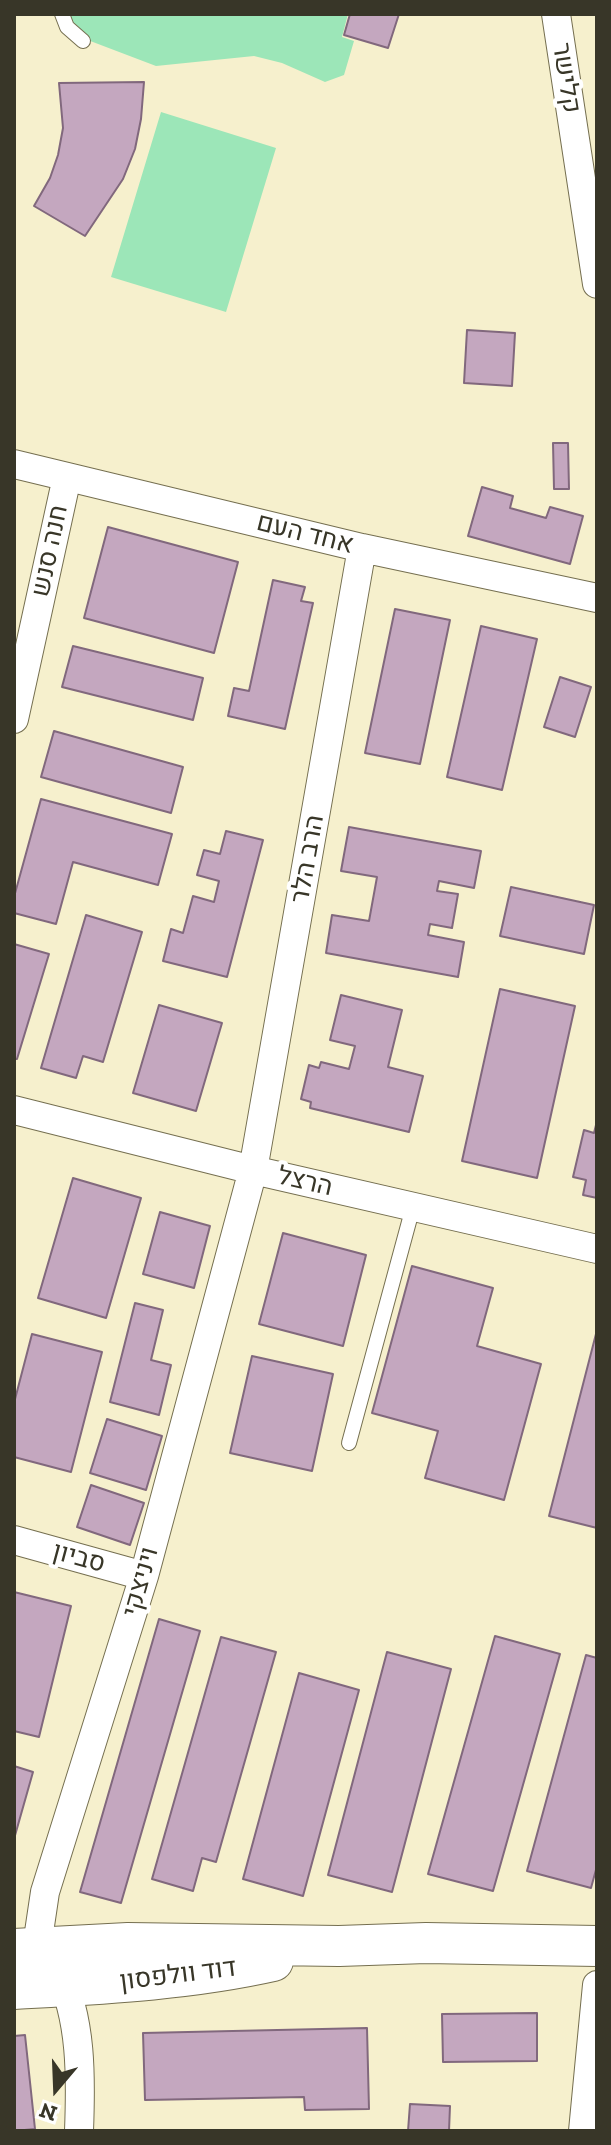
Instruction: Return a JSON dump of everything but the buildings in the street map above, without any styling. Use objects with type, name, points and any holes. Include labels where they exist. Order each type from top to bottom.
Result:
[{"type":"street","name":"קלישר","points":[[556,14],[597,284]]},
{"type":"street","name":"אחד העם","points":[[14,464],[362,548],[597,598]]},
{"type":"street","name":"חנה סנש","points":[[14,719],[67,477]]},
{"type":"street","name":"הרב הלר","points":[[253,1170],[362,548]]},
{"type":"street","name":"הרצל","points":[[14,1110],[253,1170],[597,1249]]},
{"type":"street","name":"ויניצקי","points":[[27,1948],[40,1917],[45,1892],[144,1576],[253,1170]]},
{"type":"street","name":"סביון","points":[[14,1540],[144,1576]]},
{"type":"street","name":"דוד וולפסון","points":[[27,1948],[180,1943],[597,1946]]},
{"type":"street","name":"דוד וולפסון","points":[[14,1989],[197,1975],[339,1946]]},
{"type":"street","points":[[27,1948],[54,1964],[65,1986],[78,2050],[79,2131]]},
{"type":"street","points":[[583,2131],[597,1985]]},
{"type":"lane","points":[[62,14],[67,27],[83,41]]},
{"type":"lane","points":[[349,1443],[413,1207]]},
{"type":"green space","points":[[68,14],[348,14],[342,37],[354,41],[344,75],[325,82],[282,63],[254,56],[156,66],[85,39],[70,25]]},
{"type":"green space","points":[[161,112],[276,148],[226,312],[111,277]]}]
